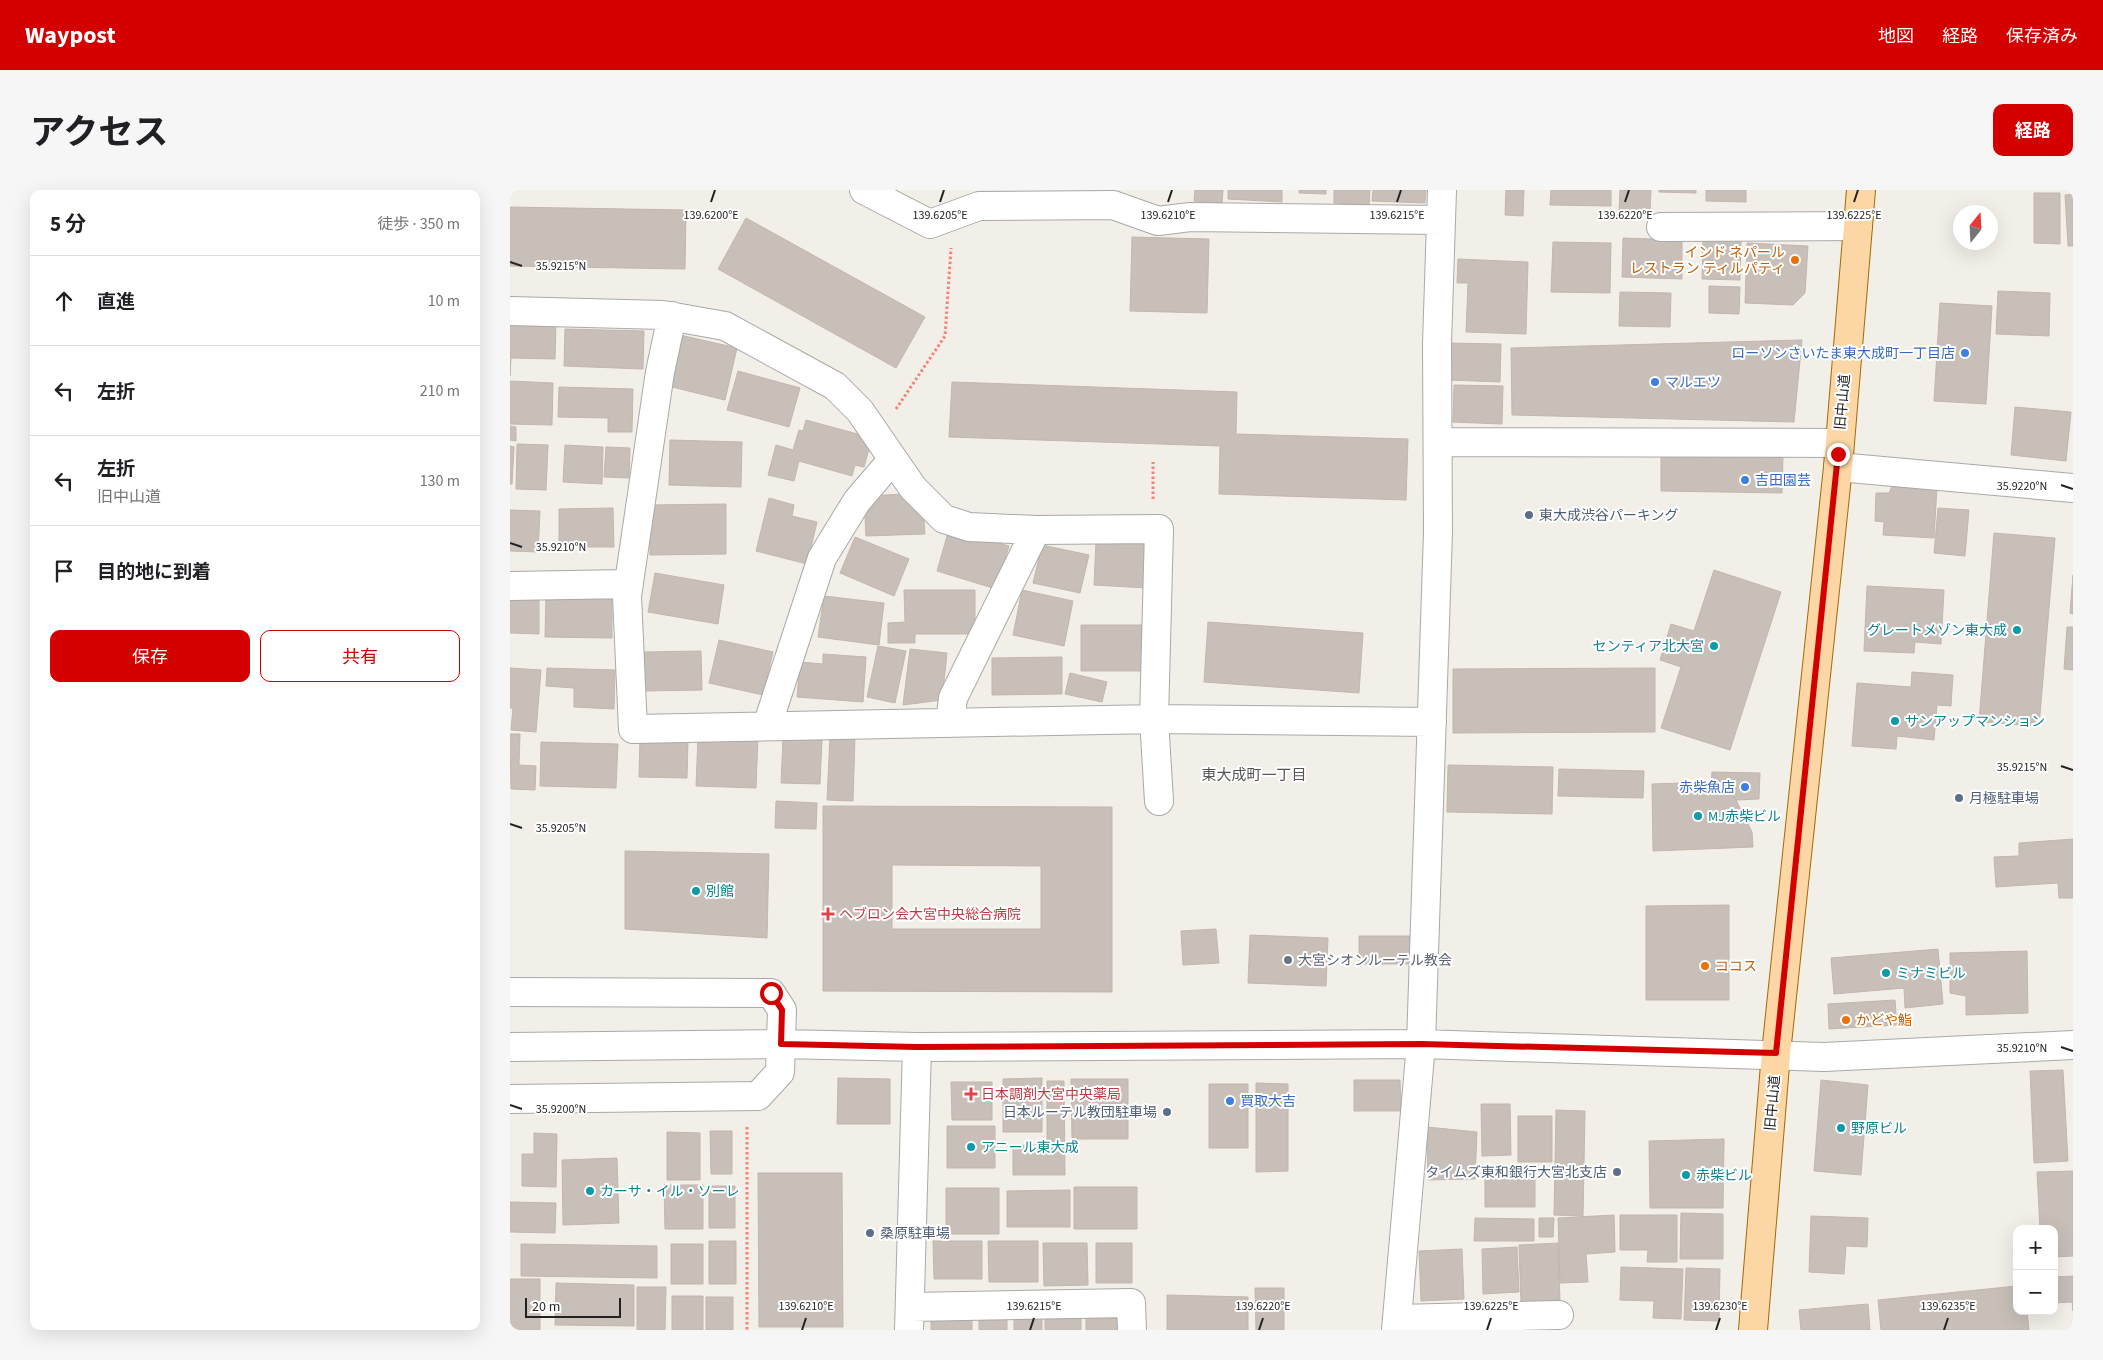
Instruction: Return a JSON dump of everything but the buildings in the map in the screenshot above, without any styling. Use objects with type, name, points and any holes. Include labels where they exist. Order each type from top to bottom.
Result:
[{"type":"main road","name":"旧中山道","points":[[1753,1330],[1776,1053],[1838,455],[1861,190]]},
{"type":"street","points":[[864,190],[930,224],[967,210],[1113,205],[1158,221],[1190,218],[1441,220]]},
{"type":"street","points":[[1442,190],[1437,344],[1438,532],[1421,1044],[1397,1325],[1559,1316]]},
{"type":"street","points":[[1660,227],[1858,226]]},
{"type":"street","points":[[510,311],[672,316],[725,326],[834,386],[860,411],[913,488],[944,519],[969,527],[1036,530],[1159,529],[1154,719],[1159,801]]},
{"type":"street","points":[[672,316],[660,372],[627,596],[633,729],[1154,719],[1432,722]]},
{"type":"street","points":[[1438,442],[1838,455],[2073,488]]},
{"type":"street","points":[[767,726],[822,558],[857,501],[893,459]]},
{"type":"street","points":[[950,723],[953,698],[1036,530]]},
{"type":"street","points":[[510,586],[629,584]]},
{"type":"street","points":[[510,992],[771,993],[782,1010],[780,1072],[758,1096],[510,1099]]},
{"type":"street","points":[[510,1047],[781,1044],[917,1047],[1421,1044],[1776,1053],[1824,1057],[2073,1045]]},
{"type":"street","points":[[917,1047],[909,1318],[1131,1303],[1132,1330]]},
{"type":"path","points":[[877,437],[945,336],[967,210]]},
{"type":"path","points":[[1152,500],[1153,462]]},
{"type":"path","points":[[747,1096],[748,1330]]},
{"type":"place","name":"インド ネパール レストラン ティルパティ","points":[[1795,260]]},
{"type":"place","name":"ローソンさいたま東大成町一丁目店","points":[[1965,353]]},
{"type":"place","name":"マルエツ","points":[[1655,382]]},
{"type":"place","name":"吉田園芸","points":[[1745,480]]},
{"type":"place","name":"東大成渋谷パーキング","points":[[1529,515]]},
{"type":"place","name":"グレートメゾン東大成","points":[[2017,630]]},
{"type":"place","name":"センティア北大宮","points":[[1714,646]]},
{"type":"place","name":"サンアップマンション","points":[[1895,721]]},
{"type":"place","name":"赤柴魚店","points":[[1745,787]]},
{"type":"place","name":"月極駐車場","points":[[1959,798]]},
{"type":"place","name":"MJ赤柴ビル","points":[[1698,816]]},
{"type":"place","name":"別館","points":[[696,891]]},
{"type":"place","name":"ヘブロン会大宮中央総合病院","points":[[828,914]]},
{"type":"place","name":"大宮シオンルーテル教会","points":[[1288,960]]},
{"type":"place","name":"ココス","points":[[1705,966]]},
{"type":"place","name":"ミナミビル","points":[[1886,973]]},
{"type":"place","name":"かどや鮨","points":[[1846,1020]]},
{"type":"place","name":"日本調剤大宮中央薬局","points":[[971,1094]]},
{"type":"place","name":"買取大吉","points":[[1230,1101]]},
{"type":"place","name":"日本ルーテル教団駐車場","points":[[1167,1112]]},
{"type":"place","name":"野原ビル","points":[[1841,1128]]},
{"type":"place","name":"アニール東大成","points":[[971,1147]]},
{"type":"place","name":"タイムズ東和銀行大宮北支店","points":[[1617,1172]]},
{"type":"place","name":"赤柴ビル","points":[[1686,1175]]},
{"type":"place","name":"カーサ・イル・ソーレ","points":[[590,1191]]},
{"type":"place","name":"桑原駐車場","points":[[870,1233]]},
{"type":"district","name":"東大成町一丁目","points":[[1254,775]]},
{"type":"route","points":[[771,993],[782,1010],[781,1044],[917,1047],[1421,1044],[1776,1053],[1838,454]]}]
